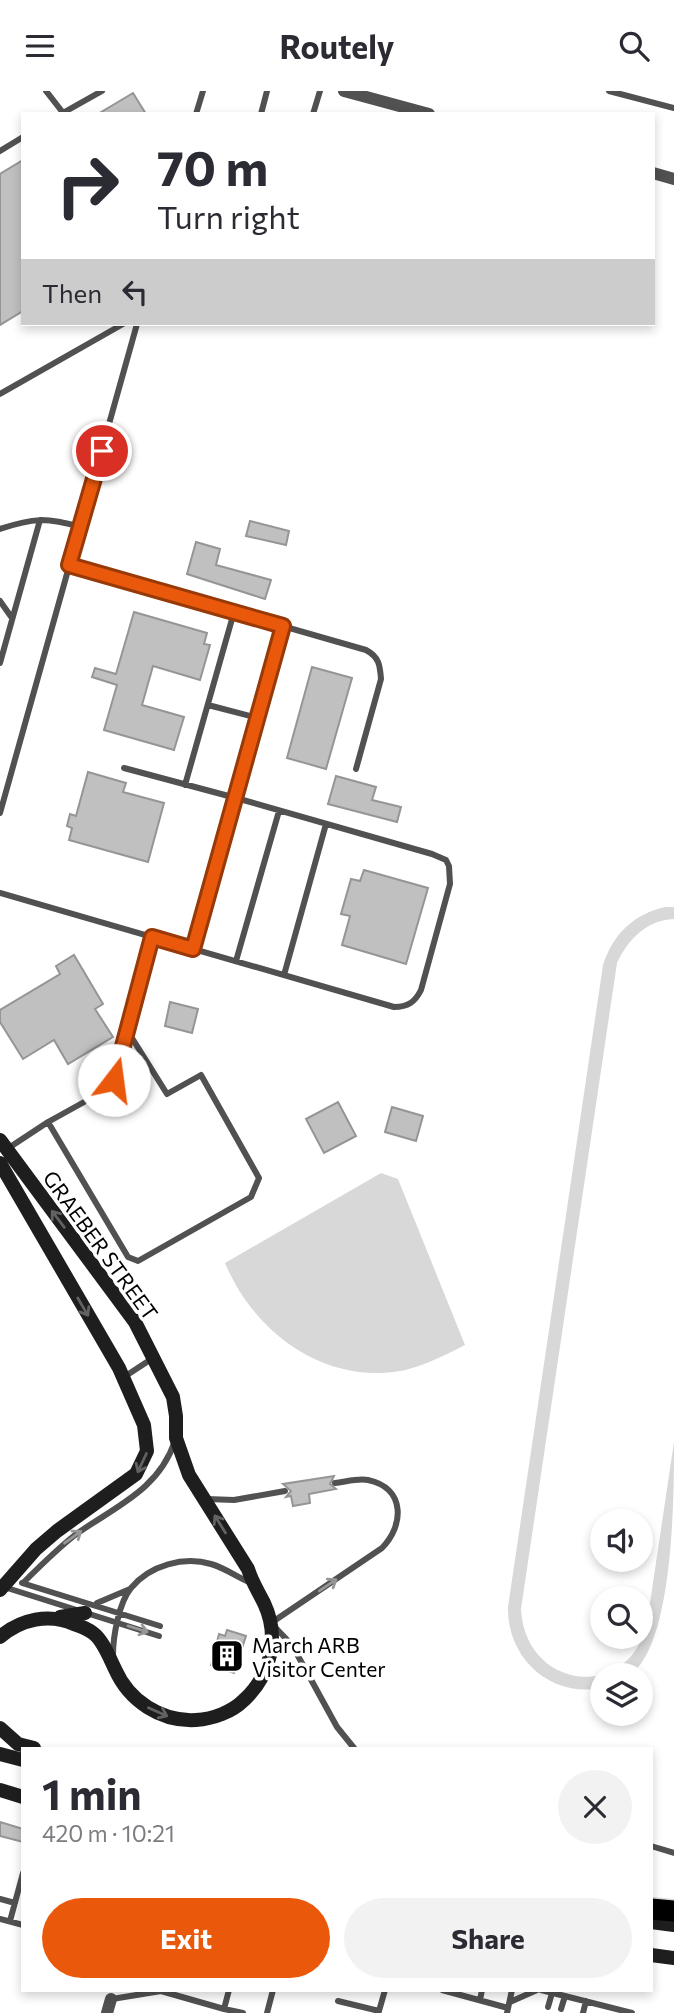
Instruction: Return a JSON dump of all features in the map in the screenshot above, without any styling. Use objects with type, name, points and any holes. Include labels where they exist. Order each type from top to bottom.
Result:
[{"type":"highway","points":[[653,1909],[674,1911]]},
{"type":"street","points":[[344,91],[422,112]]},
{"type":"street","points":[[655,174],[674,179]]},
{"type":"street","name":"GRAEBER STREET","points":[[2,1151],[135,1322],[173,1397],[176,1438],[190,1475],[248,1570],[252,1584]]},
{"type":"street","name":"GRAEBER STREET","points":[[2,1151],[119,1368],[144,1425],[147,1451],[136,1475],[36,1549],[9,1585]]},
{"type":"street","points":[[0,1637],[23,1623],[43,1617],[74,1623],[94,1634],[125,1687],[152,1711],[189,1720],[207,1719],[243,1702],[254,1689],[270,1659],[271,1623],[264,1603],[252,1584]]},
{"type":"street","points":[[52,1618],[90,1608]]},
{"type":"street","points":[[0,1728],[18,1744],[30,1747]]},
{"type":"street","points":[[0,1754],[21,1759]]},
{"type":"street","points":[[0,1790],[21,1796]]},
{"type":"street","points":[[653,1922],[674,1925]]},
{"type":"street","points":[[653,1955],[674,1958]]},
{"type":"street","points":[[107,2013],[111,1999]]},
{"type":"lane","points":[[46,91],[62,112]]},
{"type":"lane","points":[[65,112],[102,91]]},
{"type":"lane","points":[[196,112],[201,91]]},
{"type":"lane","points":[[262,112],[267,91]]},
{"type":"lane","points":[[314,112],[320,91]]},
{"type":"lane","points":[[609,91],[674,108]]},
{"type":"lane","points":[[0,151],[21,138]]},
{"type":"lane","points":[[0,394],[119,326]]},
{"type":"lane","points":[[0,813],[136,326]]},
{"type":"lane","points":[[0,529],[30,519],[64,522],[80,527]]},
{"type":"lane","points":[[0,663],[40,520]]},
{"type":"lane","points":[[69,565],[366,650],[375,655],[381,679],[356,769]]},
{"type":"lane","points":[[0,601],[12,618]]},
{"type":"lane","points":[[185,785],[234,612]]},
{"type":"lane","points":[[193,949],[283,626]]},
{"type":"lane","points":[[208,705],[258,719]]},
{"type":"lane","points":[[0,893],[394,1007],[411,1003],[421,990],[450,884],[446,860],[432,853],[124,768]]},
{"type":"lane","points":[[236,961],[279,811]]},
{"type":"lane","points":[[284,975],[326,824]]},
{"type":"lane","points":[[2,1151],[104,1091],[114,1080],[152,937]]},
{"type":"lane","points":[[48,1122],[128,1257],[138,1261],[251,1197],[259,1178],[201,1075],[167,1094],[127,1030]]},
{"type":"lane","points":[[122,1378],[153,1358]]},
{"type":"lane","points":[[9,1585],[150,1484],[169,1457],[176,1438]]},
{"type":"lane","points":[[335,1483],[366,1479],[388,1491],[396,1501],[399,1513],[392,1538],[382,1548],[271,1623],[292,1645],[337,1727],[353,1747]]},
{"type":"lane","points":[[204,1499],[234,1500],[285,1491]]},
{"type":"lane","points":[[90,1608],[130,1589],[149,1573],[179,1562],[209,1563],[252,1584]]},
{"type":"lane","points":[[9,1585],[90,1608],[120,1612],[160,1626]]},
{"type":"lane","points":[[9,1585],[90,1608],[118,1623],[159,1636]]},
{"type":"lane","points":[[113,1664],[113,1641],[120,1612],[130,1589]]},
{"type":"lane","points":[[653,1847],[674,1853]]},
{"type":"lane","points":[[10,1921],[21,1880]]},
{"type":"lane","points":[[0,1899],[15,1903]]},
{"type":"lane","points":[[0,1919],[21,1924]]},
{"type":"lane","points":[[111,1999],[155,1992]]},
{"type":"lane","points":[[165,1992],[243,2013]]},
{"type":"lane","points":[[224,2008],[228,1992]]},
{"type":"lane","points":[[267,2013],[272,1992]]},
{"type":"lane","points":[[338,2001],[379,2011],[384,1992]]},
{"type":"lane","points":[[450,1992],[508,2008],[536,1992]]},
{"type":"lane","points":[[480,2000],[482,1992]]},
{"type":"lane","points":[[548,1992],[586,2001],[605,2010],[632,2013]]},
{"type":"lane","points":[[548,2007],[552,1993]]},
{"type":"lane","points":[[561,2009],[565,1996]]},
{"type":"lane","points":[[583,2013],[586,2001]]},
{"type":"shaded area","points":[[674,907],[674,919],[655,923],[639,933],[617,963],[521,1609],[527,1636],[540,1657],[558,1670],[579,1676],[590,1675],[590,1689],[583,1689],[565,1687],[549,1680],[524,1658],[515,1643],[508,1607],[603,965],[613,944],[626,927],[654,910]]},
{"type":"shaded area","points":[[381,1173],[398,1179],[465,1345],[413,1368],[366,1373],[315,1359],[292,1346],[253,1310],[225,1263]]},
{"type":"shaded area","points":[[674,1442],[672,1531],[663,1602],[653,1638],[653,1586]]},
{"type":"shaded area","points":[[637,1649],[649,1649],[641,1663],[623,1663]]},
{"type":"building","points":[[133,93],[145,112],[101,112]]},
{"type":"building","points":[[21,161],[21,312],[0,325],[0,174]]},
{"type":"building","points":[[250,521],[289,531],[286,545],[246,536]]},
{"type":"building","points":[[196,542],[220,549],[216,565],[271,580],[265,599],[187,574]]},
{"type":"building","points":[[134,612],[207,633],[204,644],[210,645],[200,680],[153,666],[142,705],[184,717],[174,750],[104,730],[117,685],[92,677],[95,668],[116,674]]},
{"type":"building","points":[[312,667],[352,678],[326,769],[287,758]]},
{"type":"building","points":[[88,772],[126,783],[123,792],[164,803],[148,862],[69,840],[72,828],[67,826],[70,814],[76,816]]},
{"type":"building","points":[[336,776],[376,787],[372,800],[401,807],[397,822],[328,804]]},
{"type":"building","points":[[364,870],[428,888],[406,964],[342,945],[350,916],[341,914],[351,879],[360,881]]},
{"type":"building","points":[[74,955],[103,1004],[95,1009],[113,1037],[68,1064],[54,1040],[23,1059],[0,1022],[0,1010],[60,974],[56,966]]},
{"type":"building","points":[[170,1002],[198,1009],[192,1033],[165,1026]]},
{"type":"building","points":[[338,1102],[356,1136],[324,1153],[306,1119]]},
{"type":"building","points":[[392,1107],[423,1116],[416,1141],[385,1132]]},
{"type":"building","points":[[334,1476],[330,1484],[336,1489],[309,1494],[310,1503],[293,1506],[291,1496],[286,1497],[291,1491],[283,1484]]},
{"type":"building","name":"March ARB Visitor Center","points":[[227,1630],[246,1636],[234,1673],[211,1665],[219,1634],[225,1636]]},
{"type":"building","points":[[0,1822],[21,1828],[21,1841],[0,1836]]},
{"type":"place","name":"March ARB Visitor Center","points":[[227,1656]]},
{"type":"route","points":[[102,451],[69,565],[283,626],[193,949],[152,937],[114,1080]]}]
